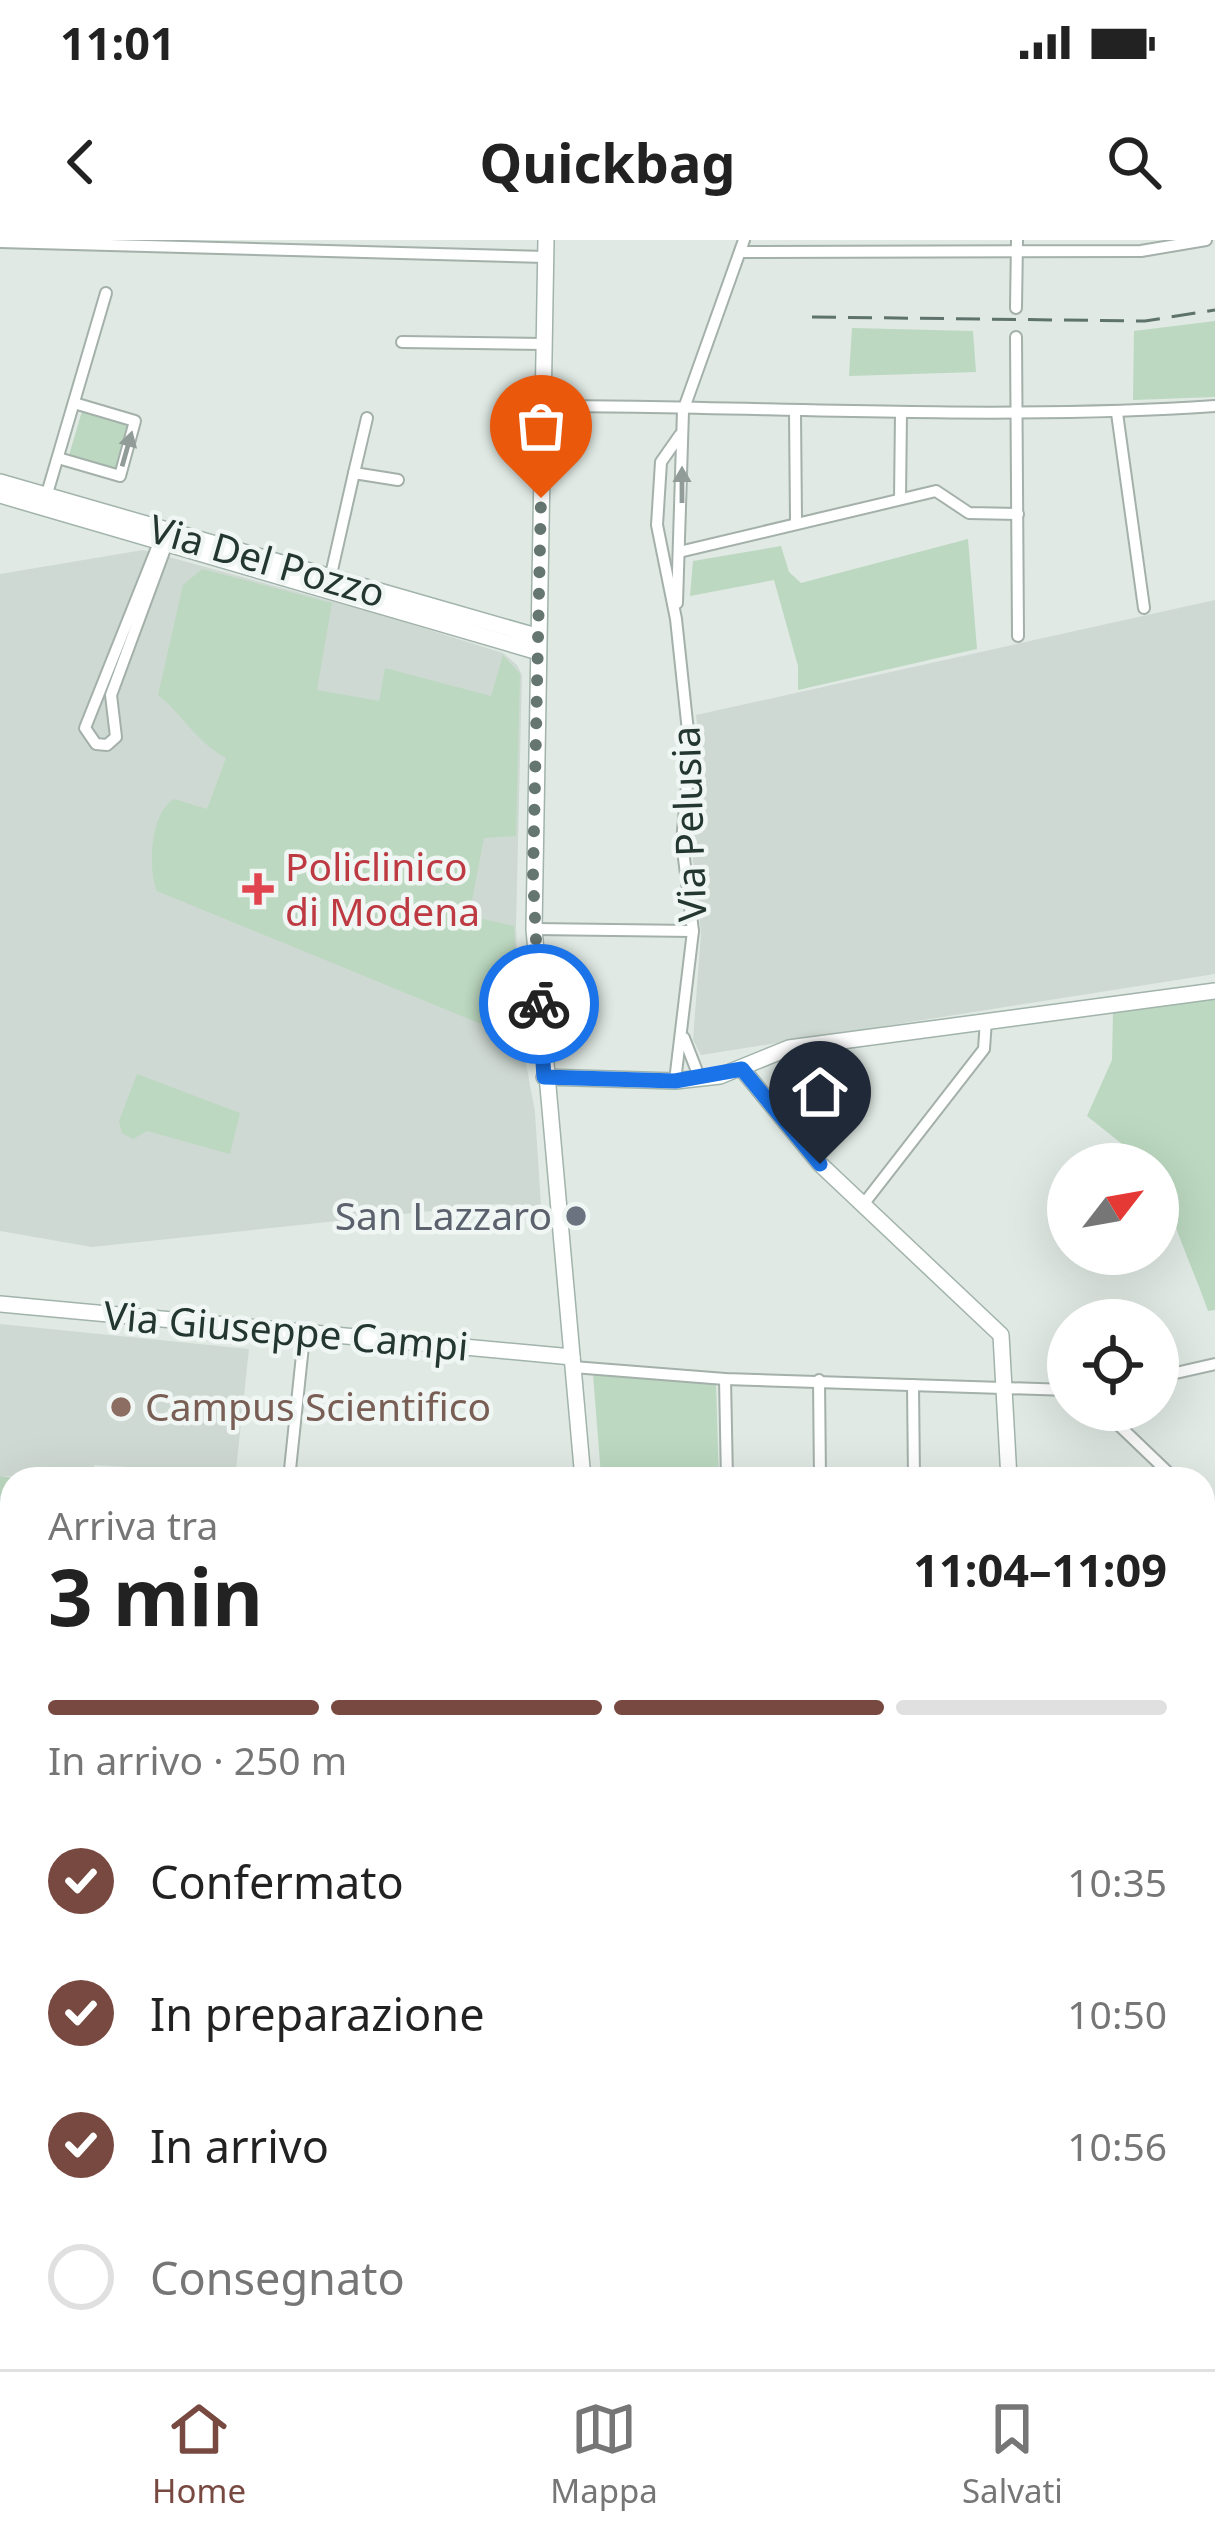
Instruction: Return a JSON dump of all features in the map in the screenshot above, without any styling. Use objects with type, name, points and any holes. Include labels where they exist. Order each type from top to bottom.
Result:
[{"type":"street","points":[[742,246],[1141,251],[1203,240]]},
{"type":"street","points":[[0,242],[546,248],[535,643],[534,929],[582,1467]]},
{"type":"street","name":"Via Pelusia","points":[[676,619],[683,411],[742,246]]},
{"type":"street","points":[[1016,308],[1017,247]]},
{"type":"street","points":[[44,502],[106,293]]},
{"type":"street","points":[[1016,337],[1018,636]]},
{"type":"street","points":[[402,342],[544,344]]},
{"type":"street","points":[[58,458],[120,476],[135,421],[74,404]]},
{"type":"street","points":[[544,406],[795,413],[1118,413],[1215,406]]},
{"type":"street","points":[[795,413],[796,520]]},
{"type":"street","points":[[900,499],[901,413]]},
{"type":"street","points":[[1118,413],[1144,608]]},
{"type":"street","points":[[328,585],[367,418]]},
{"type":"street","name":"Via Pelusia","points":[[675,1081],[693,931],[682,842],[690,750],[676,619],[657,525],[661,462],[680,435]]},
{"type":"street","points":[[354,473],[398,480]]},
{"type":"street","name":"Via Del Pozzo","points":[[0,482],[44,502],[164,540],[535,643]]},
{"type":"street","points":[[664,550],[671,541],[680,548],[936,491],[969,513],[1018,514]]},
{"type":"street","name":"Via Del Pozzo","points":[[0,495],[44,502]]},
{"type":"street","points":[[164,540],[111,695],[116,737],[107,745],[96,744],[86,728],[164,540]]},
{"type":"street","points":[[534,929],[693,931]]},
{"type":"street","points":[[544,1077],[700,1078],[742,1069],[789,1048],[1215,991]]},
{"type":"street","points":[[862,1206],[980,1054],[989,1037],[986,1020]]},
{"type":"street","name":"Via Pelusia","points":[[682,1029],[700,1078]]},
{"type":"street","points":[[742,1069],[820,1164],[993,1324],[1006,1345],[1009,1467]]},
{"type":"street","name":"Via Giuseppe Campi","points":[[0,1304],[573,1362]]},
{"type":"street","points":[[291,1467],[304,1336]]},
{"type":"street","points":[[573,1362],[725,1379],[1047,1390]]},
{"type":"street","points":[[1179,1372],[1215,1364]]},
{"type":"street","points":[[725,1379],[727,1467]]},
{"type":"street","points":[[819,1380],[820,1467]]},
{"type":"street","points":[[913,1385],[914,1467]]},
{"type":"street","points":[[1125,1431],[1162,1467]]},
{"type":"shaded area","name":"Policlinico di Modena","points":[[143,550],[375,613],[503,653],[517,665],[522,675],[516,927],[521,1036],[535,1112],[541,1207],[498,1204],[92,1247],[0,1231],[0,574]]},
{"type":"shaded area","points":[[1215,600],[1215,974],[701,1055],[693,1040],[701,933],[691,843],[701,756],[696,715]]},
{"type":"shaded area","name":"Campus Scientifico","points":[[0,1324],[249,1349],[236,1467],[0,1467]]},
{"type":"green space","points":[[1215,321],[1215,397],[1133,400],[1134,331]]},
{"type":"green space","points":[[852,328],[973,331],[976,372],[849,376]]},
{"type":"green space","points":[[82,411],[130,426],[117,469],[69,455]]},
{"type":"green space","points":[[968,539],[977,649],[798,690],[798,666],[774,580],[690,596],[693,561],[781,546],[789,572],[801,583]]},
{"type":"green space","points":[[202,569],[332,603],[317,690],[379,701],[385,668],[491,696],[503,655],[520,674],[516,836],[484,838],[469,916],[514,926],[520,1022],[503,1033],[157,891],[152,855],[160,815],[174,799],[207,809],[226,758],[158,695],[183,585]]},
{"type":"green space","points":[[1215,996],[1215,1310],[1208,1311],[1179,1235],[1179,1143],[1121,1143],[1087,1116],[1112,1060],[1113,1012]]},
{"type":"green space","points":[[137,1074],[240,1113],[230,1154],[147,1131],[133,1139],[122,1133],[119,1121]]},
{"type":"green space","points":[[593,1374],[716,1384],[719,1467],[600,1467]]},
{"type":"railway","points":[[812,317],[1145,321],[1215,310]]},
{"type":"way so far","points":[[539,1004],[533,876],[541,498]]},
{"type":"place","name":"Policlinico di Modena","points":[[258,889]]},
{"type":"place","name":"San Lazzaro","points":[[576,1216]]},
{"type":"place","name":"Campus Scientifico","points":[[121,1407]]},
{"type":"route","points":[[539,1004],[544,1077],[675,1081],[742,1069],[820,1164]]}]
